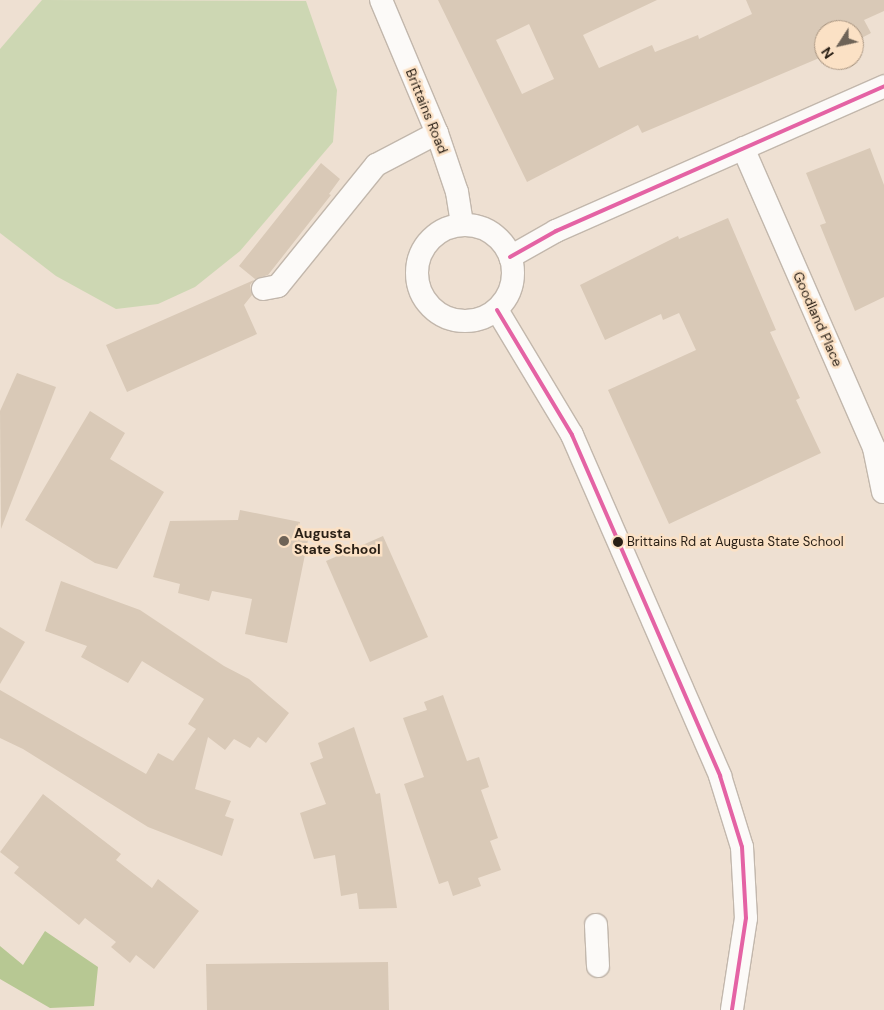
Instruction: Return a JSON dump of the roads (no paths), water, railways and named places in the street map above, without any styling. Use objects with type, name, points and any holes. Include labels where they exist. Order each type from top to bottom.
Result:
[{"type":"street","name":"Brittains Road","points":[[381,0],[437,133],[457,192],[462,225]]},
{"type":"street","points":[[510,257],[538,239],[884,86]]},
{"type":"street","points":[[263,289],[278,286],[376,165],[437,133]]},
{"type":"street","name":"Goodland Place","points":[[743,148],[874,448],[883,492]]},
{"type":"street","points":[[462,225],[491,234],[510,257],[512,286],[496,310],[484,318],[455,321],[441,316],[421,294],[417,280],[421,254],[437,234],[462,225]]},
{"type":"street","points":[[496,310],[572,435],[720,776],[742,847],[746,918],[732,1010]]},
{"type":"street","points":[[596,925],[598,966]]},
{"type":"place","name":"Augusta State School","points":[[284,541]]},
{"type":"place","name":"Brittains Rd at Augusta State School","points":[[618,542]]}]
